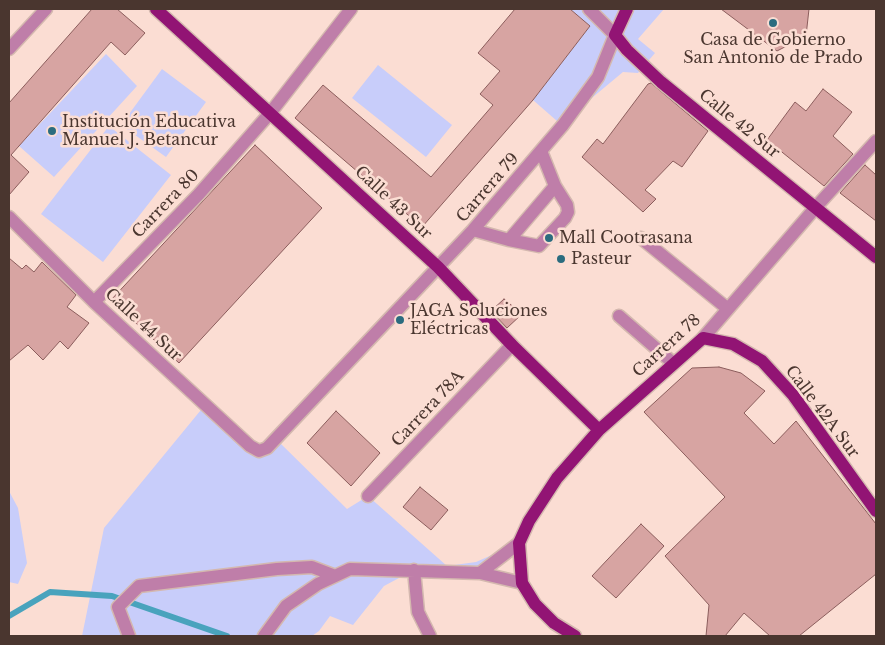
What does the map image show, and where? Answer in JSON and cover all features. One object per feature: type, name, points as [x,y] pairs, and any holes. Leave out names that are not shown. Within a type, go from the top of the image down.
[{"type":"main road","name":"Calle 43 Sur","points":[[156,9],[438,266],[512,345],[599,430]]},
{"type":"main road","name":"Carrera 79","points":[[615,35],[627,9]]},
{"type":"main road","name":"Calle 42 Sur","points":[[615,35],[653,76],[876,257]]},
{"type":"main road","name":"Carrera 78","points":[[518,543],[529,520],[557,478],[599,430],[703,338]]},
{"type":"main road","name":"Calle 42A Sur","points":[[703,338],[733,344],[762,361],[793,395],[876,511]]},
{"type":"main road","points":[[518,543],[522,583],[535,604],[554,623],[575,636]]},
{"type":"street","points":[[9,49],[46,9]]},
{"type":"street","name":"Carrera 80","points":[[94,302],[199,194],[271,112],[351,9]]},
{"type":"street","name":"Calle 42 Sur","points":[[589,9],[615,35]]},
{"type":"street","name":"Carrera 79","points":[[259,451],[267,448],[277,440],[473,230],[541,151],[598,77],[615,35]]},
{"type":"street","name":"Carrera 78","points":[[703,338],[816,207],[876,141]]},
{"type":"street","points":[[473,230],[539,246],[565,218],[568,212],[567,205],[555,186],[541,151]]},
{"type":"street","points":[[508,240],[555,186]]},
{"type":"street","name":"Calle 44 Sur","points":[[9,217],[94,302],[205,405],[259,451]]},
{"type":"street","points":[[641,238],[728,309]]},
{"type":"street","points":[[618,316],[673,363]]},
{"type":"street","name":"Carrera 78A","points":[[368,496],[512,345]]},
{"type":"street","name":"Carrera 78","points":[[480,573],[518,543]]},
{"type":"street","points":[[128,636],[118,607],[139,586],[278,569],[312,567],[334,575]]},
{"type":"street","points":[[264,636],[286,606],[318,584],[350,569],[480,573],[522,583]]},
{"type":"street","points":[[414,570],[418,612],[430,636]]},
{"type":"shaded area","points":[[570,9],[664,9],[638,39],[655,53],[638,73],[623,72],[587,102],[565,128],[533,100],[590,26]]},
{"type":"shaded area","points":[[106,54],[137,86],[54,177],[19,146]]},
{"type":"shaded area","points":[[378,65],[452,125],[426,157],[352,98]]},
{"type":"shaded area","points":[[162,69],[206,102],[166,157],[121,125]]},
{"type":"shaded area","points":[[109,126],[171,175],[103,262],[41,214]]},
{"type":"shaded area","points":[[205,405],[259,451],[277,440],[347,509],[368,496],[447,566],[476,562],[519,543],[480,573],[414,570],[384,586],[353,625],[330,616],[319,631],[312,636],[82,636],[104,528]]},
{"type":"shaded area","points":[[9,491],[18,508],[27,563],[18,584],[9,582]]},
{"type":"building","points":[[92,9],[117,9],[145,33],[125,55],[111,42],[11,155],[29,172],[9,195],[9,103]]},
{"type":"building","points":[[515,9],[570,9],[590,26],[533,100],[422,227],[295,118],[323,85],[431,177],[493,105],[480,94],[500,71],[478,53]]},
{"type":"building","name":"Casa de Gobierno San Antonio de Prado","points":[[721,9],[809,9],[806,36],[777,51]]},
{"type":"building","points":[[651,83],[708,131],[682,167],[673,161],[645,190],[656,199],[643,212],[582,157],[597,139],[603,144],[648,84]]},
{"type":"building","points":[[823,89],[852,112],[833,136],[853,154],[824,186],[767,140],[795,102],[806,111]]},
{"type":"building","points":[[255,145],[322,208],[179,363],[111,300]]},
{"type":"building","points":[[865,165],[876,175],[876,221],[840,193]]},
{"type":"building","points":[[9,258],[22,269],[26,265],[34,272],[42,262],[76,295],[67,307],[89,323],[68,349],[60,341],[43,360],[28,345],[9,361]]},
{"type":"building","points":[[504,299],[522,314],[507,328],[491,311]]},
{"type":"building","points":[[719,367],[741,373],[765,391],[744,413],[774,444],[796,421],[876,524],[876,574],[799,636],[770,636],[744,613],[725,636],[706,636],[709,605],[665,556],[725,497],[644,412],[692,368]]},
{"type":"building","points":[[336,411],[380,453],[351,486],[307,443]]},
{"type":"building","points":[[420,487],[448,510],[431,530],[403,507]]},
{"type":"building","points":[[641,524],[664,546],[616,598],[592,576]]},
{"type":"waterway","points":[[9,616],[50,592],[112,596],[227,636]]},
{"type":"place","name":"Casa de Gobierno San Antonio de Prado","points":[[773,23]]},
{"type":"place","name":"Institución Educativa Manuel J. Betancur","points":[[52,131]]},
{"type":"place","name":"Mall Cootrasana","points":[[549,238]]},
{"type":"place","name":"Pasteur","points":[[561,259]]},
{"type":"place","name":"JAGA Soluciones Eléctricas","points":[[400,320]]}]
